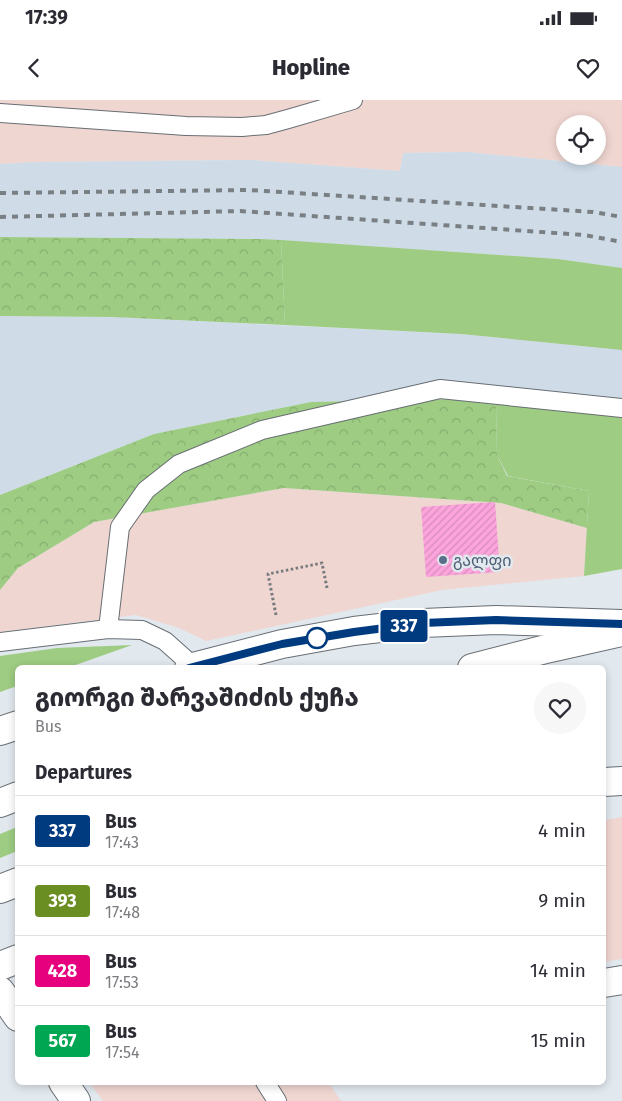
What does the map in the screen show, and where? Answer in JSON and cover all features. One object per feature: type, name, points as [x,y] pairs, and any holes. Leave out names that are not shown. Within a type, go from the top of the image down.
[{"type":"main road","points":[[199,665],[282,644],[423,623],[496,620],[622,624]]},
{"type":"main road","points":[[484,665],[622,632]]},
{"type":"main road","points":[[0,731],[15,726]]},
{"type":"main road","points":[[0,803],[15,797]]},
{"type":"main road","points":[[0,889],[15,883]]},
{"type":"main road","points":[[0,966],[15,960]]},
{"type":"main road","points":[[606,983],[622,980]]},
{"type":"main road","points":[[65,1085],[76,1101]]},
{"type":"lane","points":[[0,104],[241,118],[278,112],[320,100]]},
{"type":"lane","points":[[0,113],[186,126],[242,127],[266,125],[353,100]]},
{"type":"lane","points":[[108,629],[120,527],[146,490],[179,464],[262,430],[440,389],[622,408]]},
{"type":"lane","points":[[0,642],[108,629],[142,630],[165,641],[189,665]]},
{"type":"lane","points":[[267,1085],[276,1101]]},
{"type":"path","points":[[282,644],[268,574],[322,563],[327,588]]},
{"type":"shaded area","points":[[0,100],[622,100],[622,167],[601,165],[606,165],[606,115],[556,115],[556,161],[467,152],[403,153],[400,171],[251,160],[0,164]]},
{"type":"shaded area","points":[[467,152],[556,161],[556,165],[622,167],[622,268],[558,259],[261,239],[0,237],[0,164],[251,160],[400,171],[403,153]]},
{"type":"shaded area","points":[[0,316],[113,317],[461,334],[622,350],[622,416],[453,399],[311,402],[154,434],[0,495]]},
{"type":"shaded area","points":[[284,488],[501,503],[587,528],[584,576],[442,590],[206,641],[179,628],[136,615],[0,632],[0,590],[18,568],[94,522]]},
{"type":"shaded area","points":[[622,817],[622,959],[606,962],[606,820]]},
{"type":"shaded area","points":[[91,1085],[330,1085],[341,1101],[103,1101]]},
{"type":"green space","points":[[0,237],[281,240],[285,325],[113,317],[0,316]]},
{"type":"green space","points":[[281,240],[558,259],[622,268],[622,350],[461,334],[285,325]]},
{"type":"green space","points":[[453,399],[496,404],[497,455],[507,476],[589,491],[587,528],[501,503],[284,488],[94,522],[18,568],[0,590],[0,495],[154,434],[311,402]]},
{"type":"green space","points":[[496,404],[622,416],[622,569],[584,576],[589,491],[508,476],[497,455]]},
{"type":"green space","points":[[132,645],[76,665],[15,665],[15,687],[0,692],[0,656],[57,648]]},
{"type":"green space","points":[[15,828],[15,852],[0,858],[0,834]]},
{"type":"building","points":[[495,502],[500,572],[426,577],[421,507]]},
{"type":"railway","points":[[0,193],[249,190],[593,212],[622,217]]},
{"type":"railway","points":[[0,217],[240,211],[584,235],[622,242]]},
{"type":"bus line","name":"337","points":[[201,665],[282,644],[423,623],[496,620],[622,624]]},
{"type":"place","name":"გალფი","points":[[443,560]]}]
